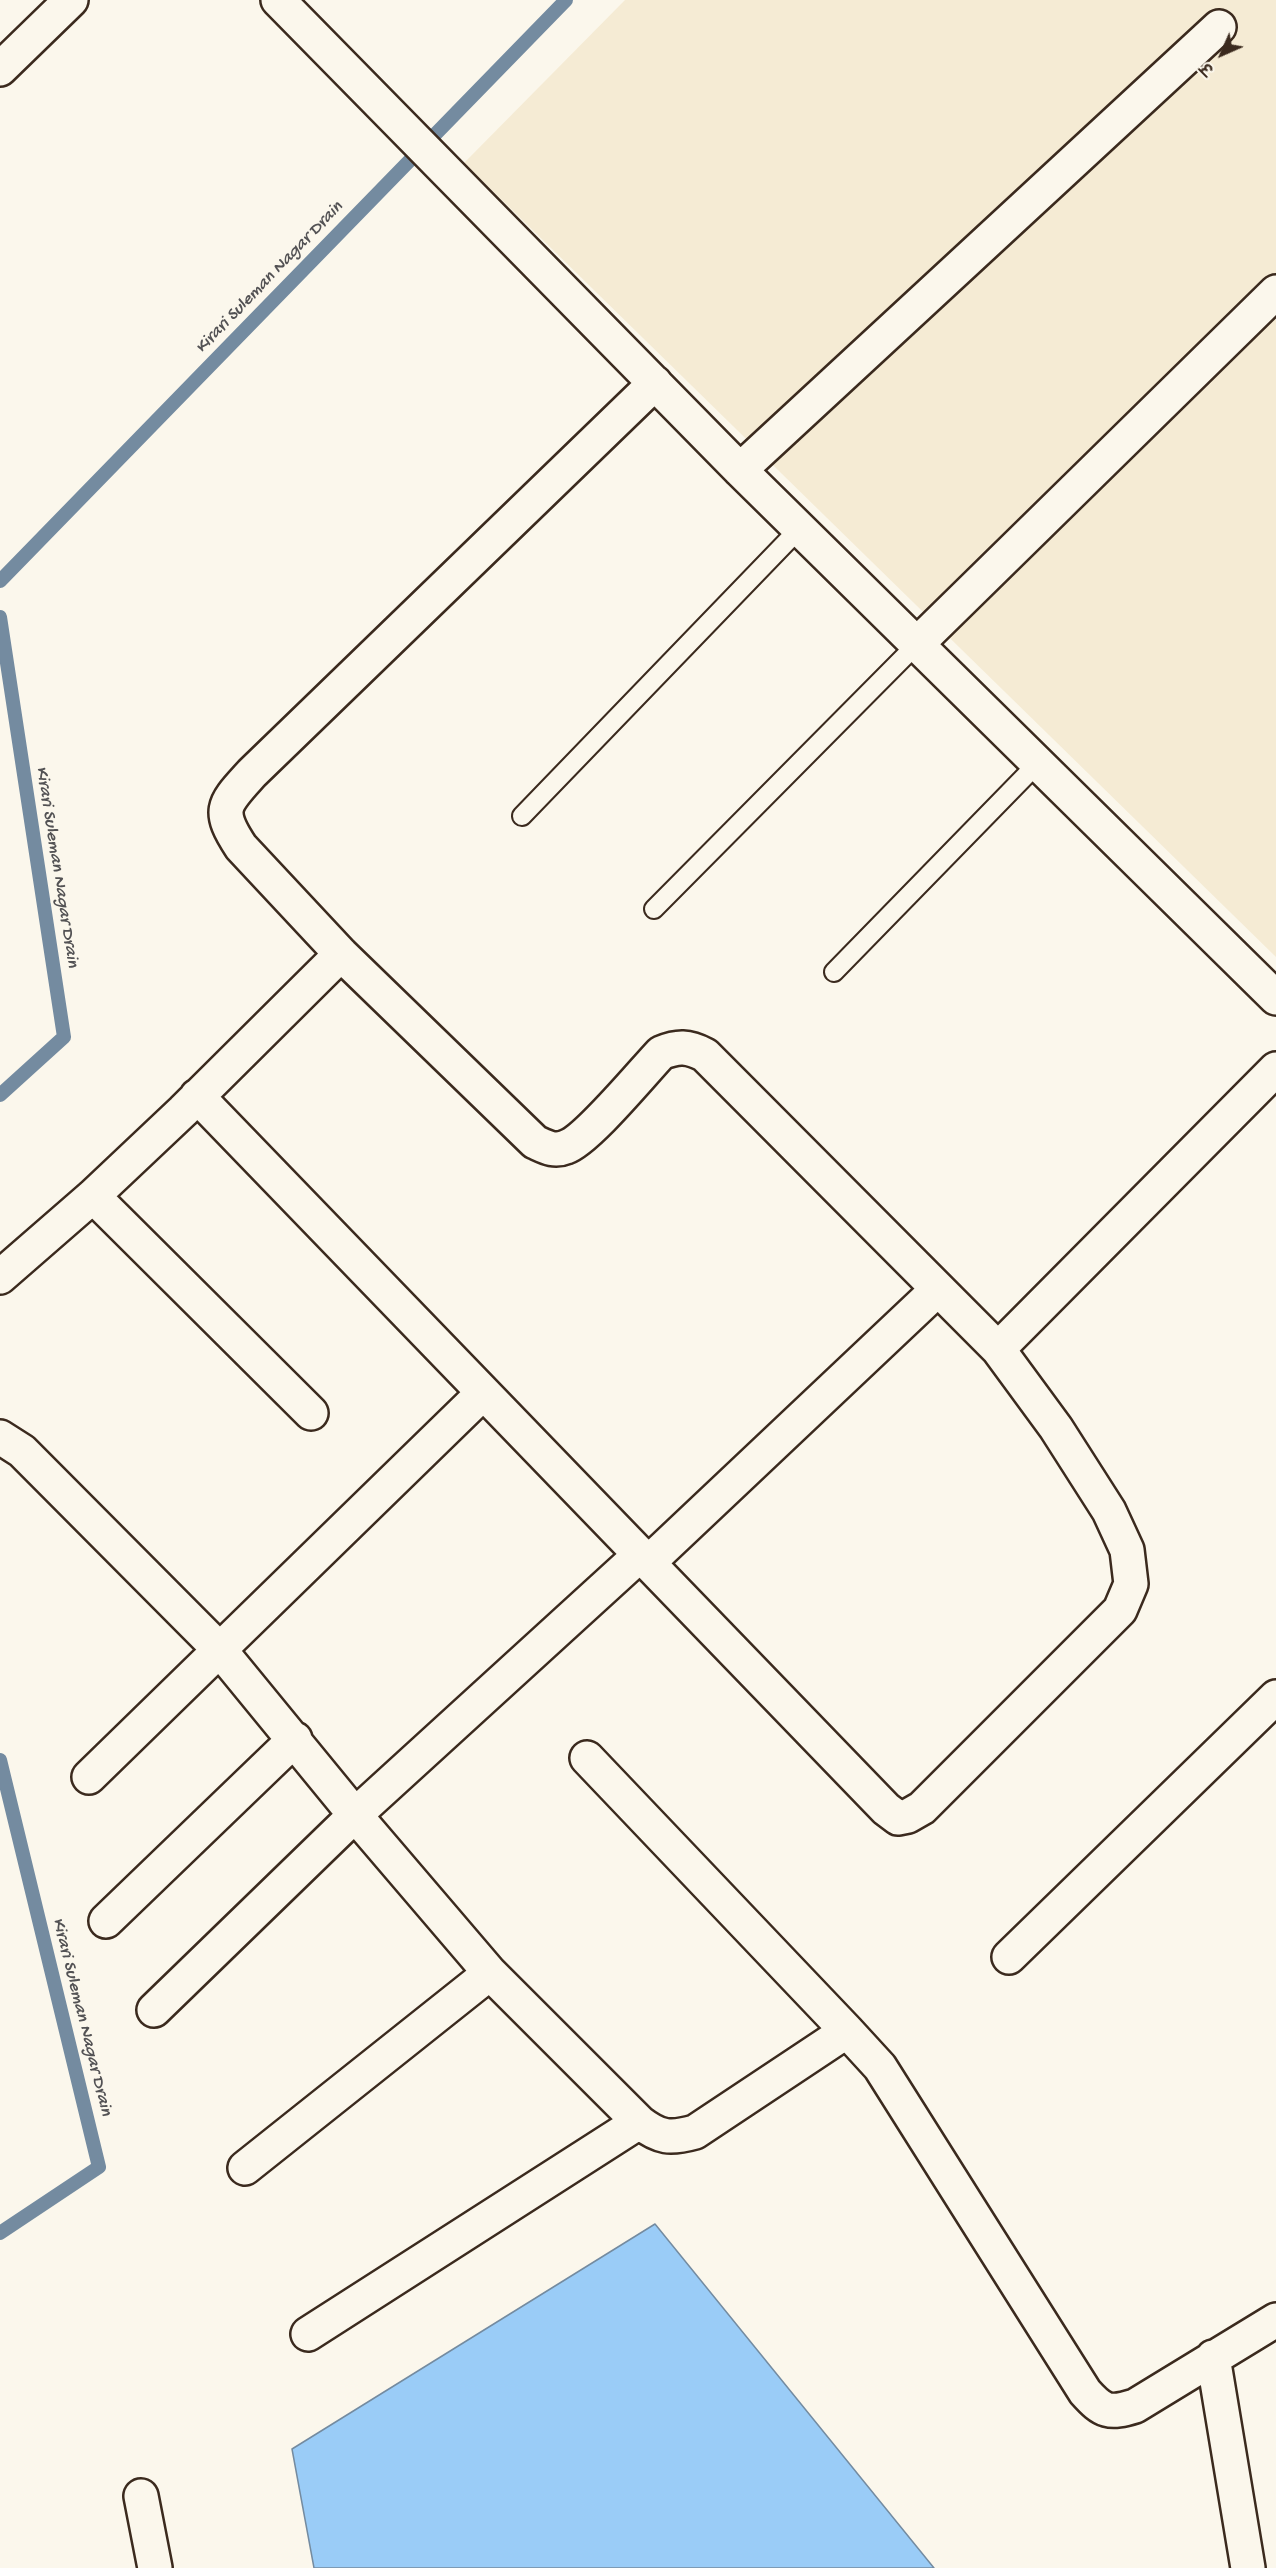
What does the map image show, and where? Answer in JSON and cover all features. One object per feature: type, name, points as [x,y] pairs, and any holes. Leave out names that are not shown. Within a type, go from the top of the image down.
[{"type":"street","points":[[0,69],[70,0]]},
{"type":"street","points":[[278,0],[740,470],[1276,998]]},
{"type":"street","points":[[740,470],[1219,27]]},
{"type":"street","points":[[916,645],[1276,292]]},
{"type":"street","points":[[197,1096],[886,1809],[898,1818],[908,1816],[922,1808],[1120,1610],[1131,1584],[1127,1550],[1109,1511],[1056,1428],[998,1349],[705,1055],[691,1048],[677,1047],[661,1053],[586,1133],[567,1147],[553,1150],[535,1142],[341,954],[241,848],[228,827],[225,809],[233,794],[252,773],[655,382]]},
{"type":"street","points":[[0,1277],[93,1196],[341,954]]},
{"type":"street","points":[[998,1349],[1276,1069]]},
{"type":"street","points":[[93,1196],[311,1413]]},
{"type":"street","points":[[154,2010],[355,1815],[645,1558],[938,1288]]},
{"type":"street","points":[[88,1778],[483,1393]]},
{"type":"street","points":[[0,1437],[22,1451],[219,1649],[355,1815],[490,1973],[639,2122],[655,2134],[675,2137],[695,2132],[847,2031]]},
{"type":"street","points":[[1009,1957],[1276,1697]]},
{"type":"street","points":[[106,1921],[295,1739]]},
{"type":"street","points":[[587,1758],[880,2067],[1084,2392],[1098,2406],[1114,2412],[1135,2406],[1276,2320]]},
{"type":"street","points":[[245,2168],[490,1973]]},
{"type":"street","points":[[308,2334],[639,2122]]},
{"type":"street","points":[[1213,2357],[1248,2568]]},
{"type":"street","points":[[141,2496],[155,2568]]},
{"type":"lane","points":[[522,816],[799,529]]},
{"type":"lane","points":[[654,909],[916,645]]},
{"type":"lane","points":[[834,972],[1037,764]]},
{"type":"shaded area","points":[[625,0],[1276,0],[1276,957],[464,163]]},
{"type":"water","points":[[655,2224],[934,2568],[314,2568],[292,2449]]},
{"type":"waterway","name":"Kirari Suleman Nagar Drain","points":[[0,581],[566,0]]},
{"type":"waterway","name":"Kirari Suleman Nagar Drain","points":[[0,617],[64,1037],[0,1095]]},
{"type":"waterway","name":"Kirari Suleman Nagar Drain","points":[[0,1760],[99,2167],[0,2233]]}]
